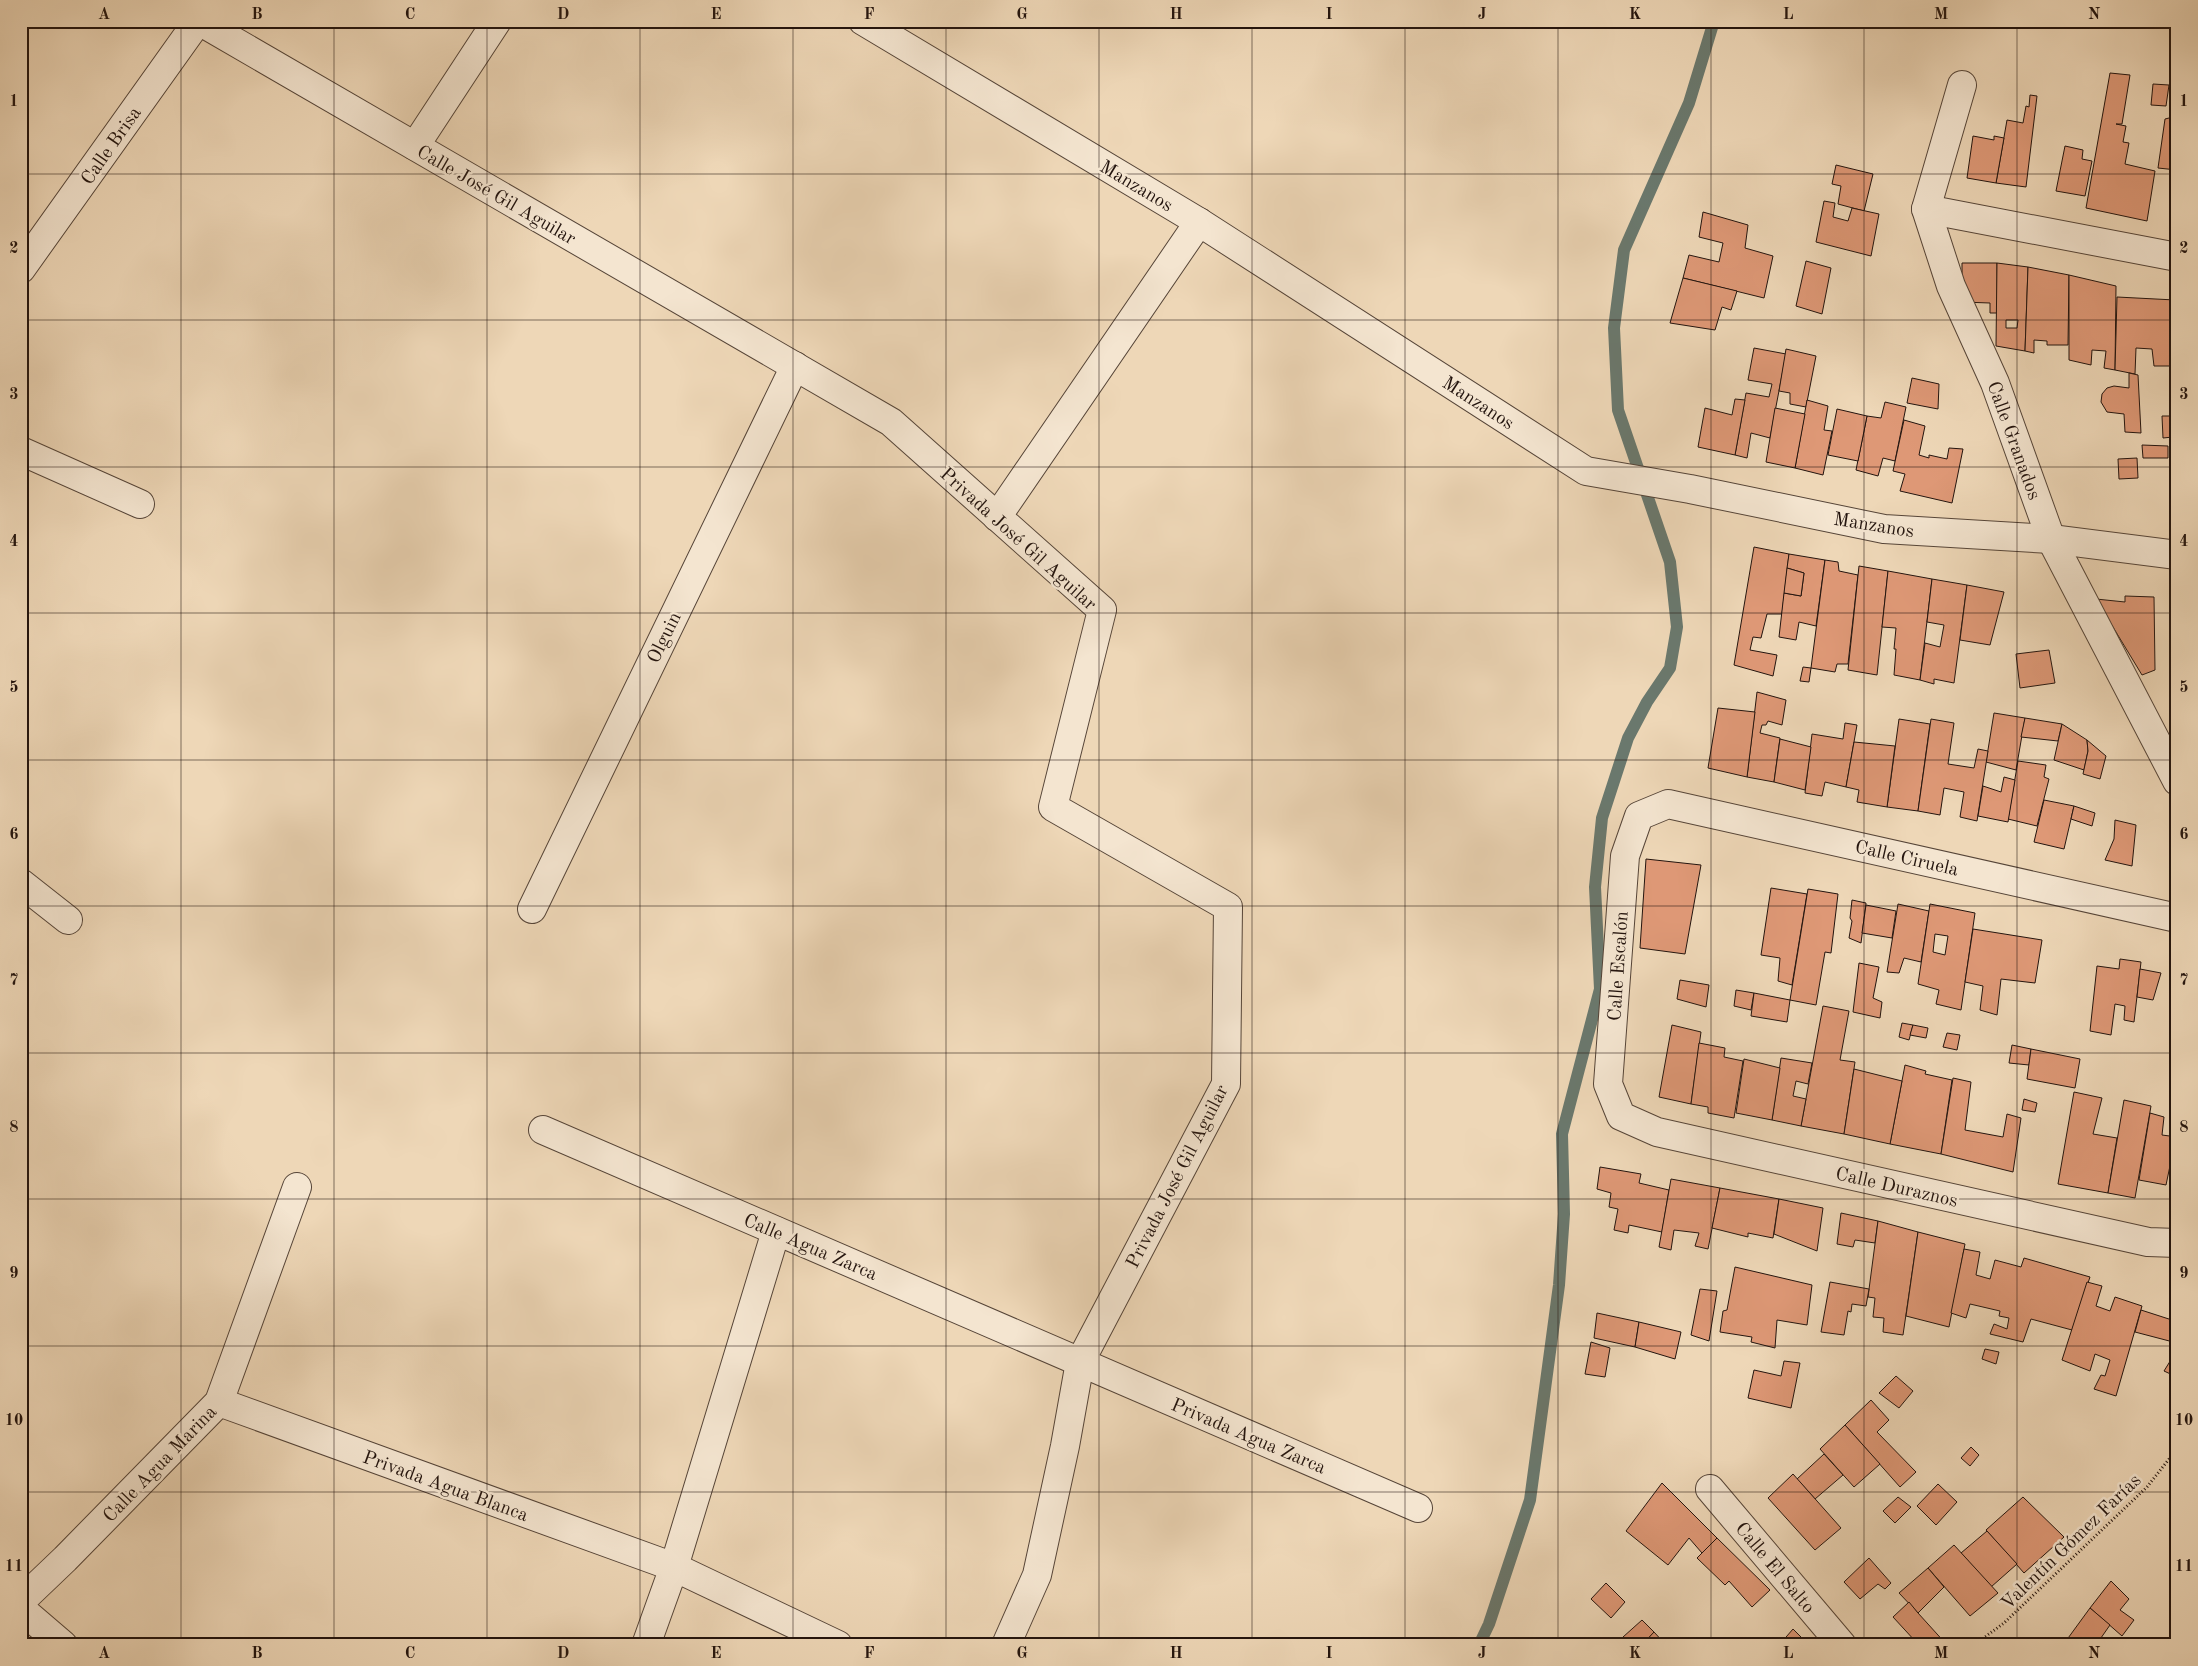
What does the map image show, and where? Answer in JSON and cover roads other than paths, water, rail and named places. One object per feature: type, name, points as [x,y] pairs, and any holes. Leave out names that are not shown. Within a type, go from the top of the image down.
[{"type":"street","name":"Calle José Gil Aguilar","points":[[198,21],[795,366]]},
{"type":"street","name":"Calle Brisa","points":[[21,269],[198,21]]},
{"type":"street","points":[[415,146],[497,21]]},
{"type":"street","name":"Manzanos","points":[[863,21],[1199,222],[1586,470],[1690,489],[1884,529],[2051,539],[2177,555]]},
{"type":"street","points":[[1962,84],[1926,209],[2177,258]]},
{"type":"street","name":"Calle Granados","points":[[1926,209],[1951,286],[1995,383],[2051,539],[2177,782]]},
{"type":"street","points":[[997,517],[1199,222]]},
{"type":"street","name":"Privada José Gil Aguilar","points":[[795,366],[891,422],[1102,610],[1052,807],[1228,907],[1226,1084],[1080,1362]]},
{"type":"street","name":"Olguin","points":[[532,908],[795,366]]},
{"type":"street","points":[[21,450],[140,504]]},
{"type":"street","name":"Calle Ciruela","points":[[1639,816],[1668,804],[2177,918]]},
{"type":"street","name":"Calle Escalón","points":[[1621,1116],[1608,1084],[1625,856],[1639,816]]},
{"type":"street","points":[[21,883],[68,920]]},
{"type":"street","name":"Calle Duraznos","points":[[1621,1116],[1657,1132],[2148,1242],[2177,1243]]},
{"type":"street","name":"Calle Agua Zarca","points":[[543,1130],[1080,1362]]},
{"type":"street","name":"Calle Agua Marina","points":[[21,1600],[72,1552],[219,1402],[297,1187]]},
{"type":"street","points":[[646,1645],[674,1567],[776,1231]]},
{"type":"street","points":[[1006,1645],[1037,1574],[1065,1446],[1080,1362]]},
{"type":"street","name":"Privada Agua Zarca","points":[[1080,1362],[1418,1508]]},
{"type":"street","name":"Privada Agua Blanca","points":[[219,1402],[674,1567],[838,1645]]},
{"type":"street","name":"Calle El Salto","points":[[1710,1489],[1842,1645]]},
{"type":"street","points":[[21,1609],[63,1645]]},
{"type":"waterway","points":[[1479,1645],[1489,1624],[1530,1500],[1559,1285],[1564,1214],[1562,1134],[1600,989],[1595,887],[1602,818],[1628,738],[1647,702],[1670,668],[1677,627],[1670,562],[1618,410],[1614,328],[1624,250],[1689,103],[1714,21]]}]
